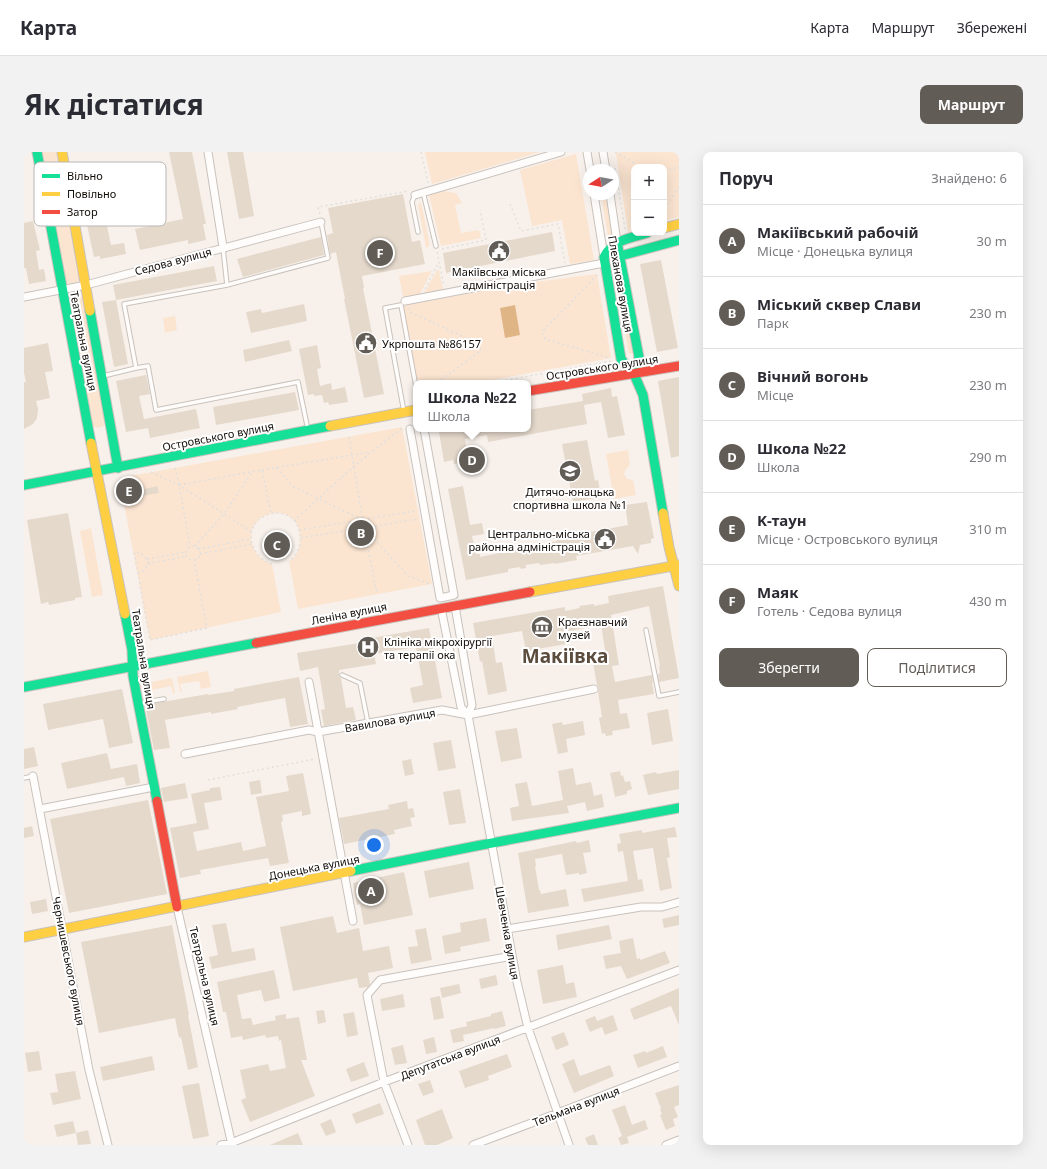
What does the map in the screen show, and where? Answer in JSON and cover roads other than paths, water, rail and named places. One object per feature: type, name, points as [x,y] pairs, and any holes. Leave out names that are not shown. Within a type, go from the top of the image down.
[{"type":"street","name":"Театральна вулиця","points":[[37,152],[39,162]]},
{"type":"street","name":"Театральна вулиця","points":[[62,152],[64,162]]},
{"type":"street","points":[[208,152],[223,247]]},
{"type":"street","points":[[415,195],[561,152]]},
{"type":"street","points":[[587,152],[589,164]]},
{"type":"street","points":[[603,152],[605,164]]},
{"type":"street","name":"Плеханова вулиця","points":[[595,200],[621,359],[634,374],[643,395],[669,547],[677,566],[679,586]]},
{"type":"street","name":"Плеханова вулиця","points":[[611,200],[617,242],[639,357],[634,374]]},
{"type":"street","name":"Седова вулиця","points":[[24,297],[86,285],[223,247],[321,222]]},
{"type":"street","points":[[667,227],[679,224]]},
{"type":"street","name":"Театральна вулиця","points":[[51,226],[96,472],[132,650],[133,676],[177,907],[231,1144]]},
{"type":"street","name":"Театральна вулиця","points":[[75,226],[118,468]]},
{"type":"street","points":[[404,301],[567,270],[604,260],[609,247],[617,242],[637,236]]},
{"type":"street","points":[[620,256],[679,240]]},
{"type":"street","name":"Островського вулиця","points":[[531,391],[679,366]]},
{"type":"street","name":"Островського вулиця","points":[[24,485],[413,411]]},
{"type":"street","points":[[410,429],[440,598],[454,595],[425,432]]},
{"type":"street","name":"Леніна вулиця","points":[[24,687],[441,608],[677,566]]},
{"type":"street","name":"Шевченка вулиця","points":[[455,606],[472,705],[468,715]]},
{"type":"street","name":"Шевченка вулиця","points":[[441,608],[461,707],[468,715],[517,982],[528,1028],[569,1145]]},
{"type":"street","points":[[309,682],[353,921]]},
{"type":"street","name":"Вавилова вулиця","points":[[185,754],[309,730],[318,732],[442,710],[468,715],[594,689]]},
{"type":"street","name":"Чернишевського вулиця","points":[[33,776],[89,1070],[108,1145]]},
{"type":"street","points":[[40,809],[154,787]]},
{"type":"street","name":"Донецька вулиця","points":[[24,937],[679,808]]},
{"type":"street","points":[[507,929],[641,907],[662,907],[679,902]]},
{"type":"street","points":[[408,1145],[384,1082],[367,995],[380,980],[512,956]]},
{"type":"street","name":"Депутатська вулиця","points":[[221,1145],[231,1144],[384,1082],[679,970]]},
{"type":"street","name":"Тельмана вулиця","points":[[473,1145],[558,1114],[679,1066]]},
{"type":"street","points":[[666,1145],[679,1140]]},
{"type":"lane","points":[[427,192],[436,246]]},
{"type":"lane","points":[[415,195],[412,202],[418,232]]},
{"type":"lane","points":[[136,368],[124,304],[226,284],[328,258],[321,222]]},
{"type":"lane","points":[[223,247],[226,284]]},
{"type":"lane","points":[[404,413],[385,308],[401,305],[415,380]]},
{"type":"lane","points":[[102,376],[148,366],[156,410],[298,382],[308,431]]},
{"type":"lane","points":[[646,630],[659,696],[679,692]]},
{"type":"lane","points":[[342,676],[360,683],[368,724]]},
{"type":"lane","points":[[138,704],[164,699]]},
{"type":"lane","points":[[24,778],[33,776]]},
{"type":"place","name":"Макіївська міська адміністрація","points":[[499,251]]},
{"type":"place","name":"Маяк","points":[[380,253]]},
{"type":"place","name":"Укрпошта №86157","points":[[366,343]]},
{"type":"place","name":"Школа №22","points":[[472,460]]},
{"type":"place","name":"Дитячо-юнацька спортивна школа №1","points":[[570,471]]},
{"type":"place","name":"K-таун","points":[[129,491]]},
{"type":"place","name":"Міський сквер Слави","points":[[361,533]]},
{"type":"place","name":"Центрально-міська районна адміністрація","points":[[605,539]]},
{"type":"place","name":"Вічний вогонь","points":[[277,545]]},
{"type":"place","name":"Краєзнавчий музей","points":[[542,627]]},
{"type":"place","name":"Клініка мікрохірургії та терапії ока","points":[[368,647]]},
{"type":"place","name":"Макіївський рабочій","points":[[371,891]]},
{"type":"district","name":"Макіївка","points":[[565,656]]}]
